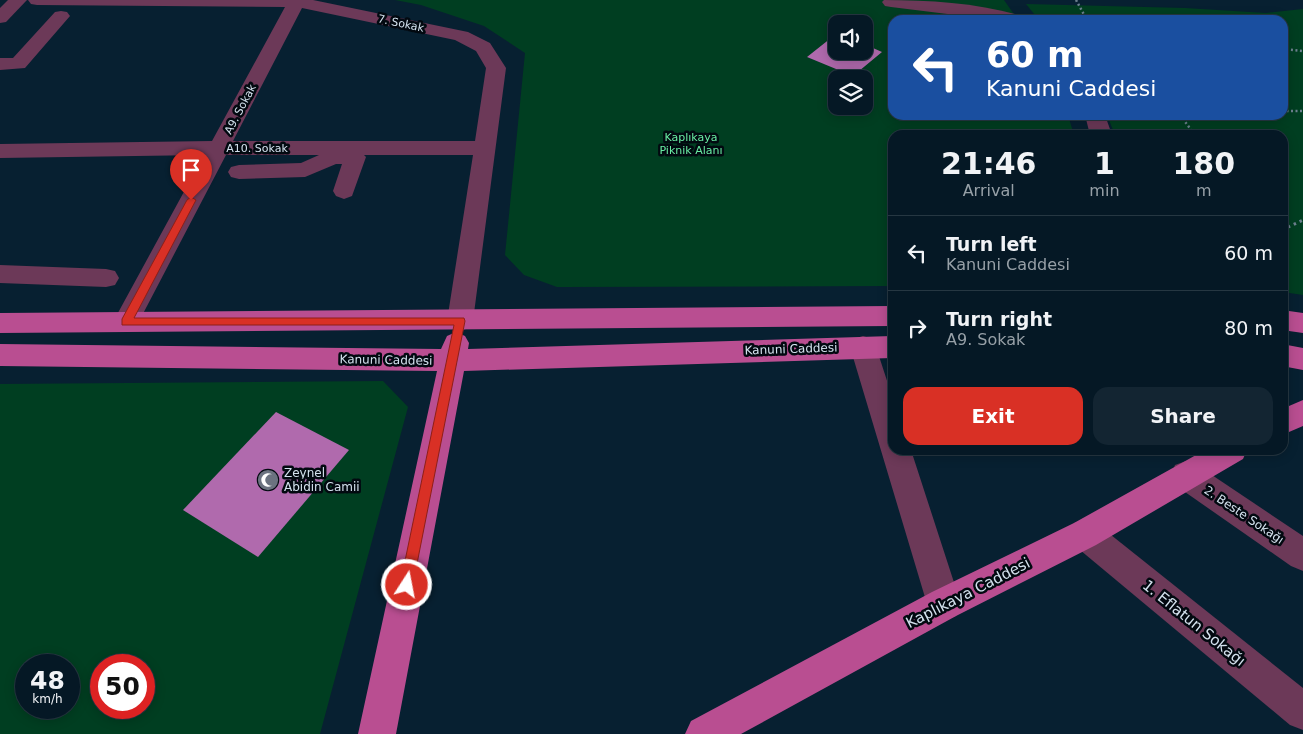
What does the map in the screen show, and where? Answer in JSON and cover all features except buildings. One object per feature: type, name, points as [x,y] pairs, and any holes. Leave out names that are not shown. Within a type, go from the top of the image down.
[{"type":"main road","points":[[0,323],[460,321],[888,316]]},
{"type":"main road","points":[[377,734],[460,321]]},
{"type":"main road","points":[[1288,321],[1303,323]]},
{"type":"main road","name":"Kanuni Caddesi","points":[[0,355],[452,360],[888,347]]},
{"type":"main road","points":[[1288,356],[1303,358]]},
{"type":"main road","points":[[1288,420],[1303,412]]},
{"type":"main road","name":"Kaplıkaya Caddesi","points":[[704,734],[944,604],[1085,534],[1223,455]]},
{"type":"street","points":[[0,0],[12,0]]},
{"type":"street","points":[[0,18],[18,0]]},
{"type":"street","name":"7. Sokak","points":[[37,0],[297,2],[460,36],[483,47],[496,68],[460,321]]},
{"type":"street","name":"A9. Sokak","points":[[126,322],[297,2]]},
{"type":"street","points":[[891,2],[988,12],[998,15]]},
{"type":"street","points":[[1,64],[18,64],[61,16]]},
{"type":"street","points":[[1,64],[12,53],[10,47],[29,25]]},
{"type":"street","name":"A10. Sokak","points":[[0,151],[219,148],[483,153]]},
{"type":"street","points":[[239,172],[305,170],[332,157],[483,153]]},
{"type":"street","points":[[344,191],[355,157]]},
{"type":"street","points":[[0,274],[106,278]]},
{"type":"street","points":[[864,347],[888,427]]},
{"type":"street","points":[[898,455],[944,604]]},
{"type":"street","name":"2. Beste Sokağı","points":[[1186,475],[1303,555]]},
{"type":"street","name":"1. Eflatun Sokağı","points":[[1085,534],[1303,712]]},
{"type":"path","points":[[1076,0],[1084,15]]},
{"type":"path","points":[[1288,49],[1303,50]]},
{"type":"path","points":[[1288,111],[1303,111]]},
{"type":"path","points":[[1288,227],[1303,220]]},
{"type":"green space","name":"Kaplıkaya Piknik Alanı","points":[[395,0],[1004,0],[1014,15],[888,15],[888,120],[1070,120],[1072,130],[888,130],[888,286],[557,287],[524,275],[505,255],[525,53],[484,26],[421,5]]},
{"type":"green space","points":[[1026,4],[1185,8],[1266,13],[1303,9],[1303,295],[1288,293],[1288,130],[1113,130],[1109,120],[1288,120],[1288,15],[1035,15]]},
{"type":"green space","points":[[383,381],[408,407],[320,734],[0,734],[0,384]]},
{"type":"place","name":"Zeynel Abidin Camii","points":[[268,480]]},
{"type":"route","points":[[191,200],[126,322],[460,321],[407,585]]}]
